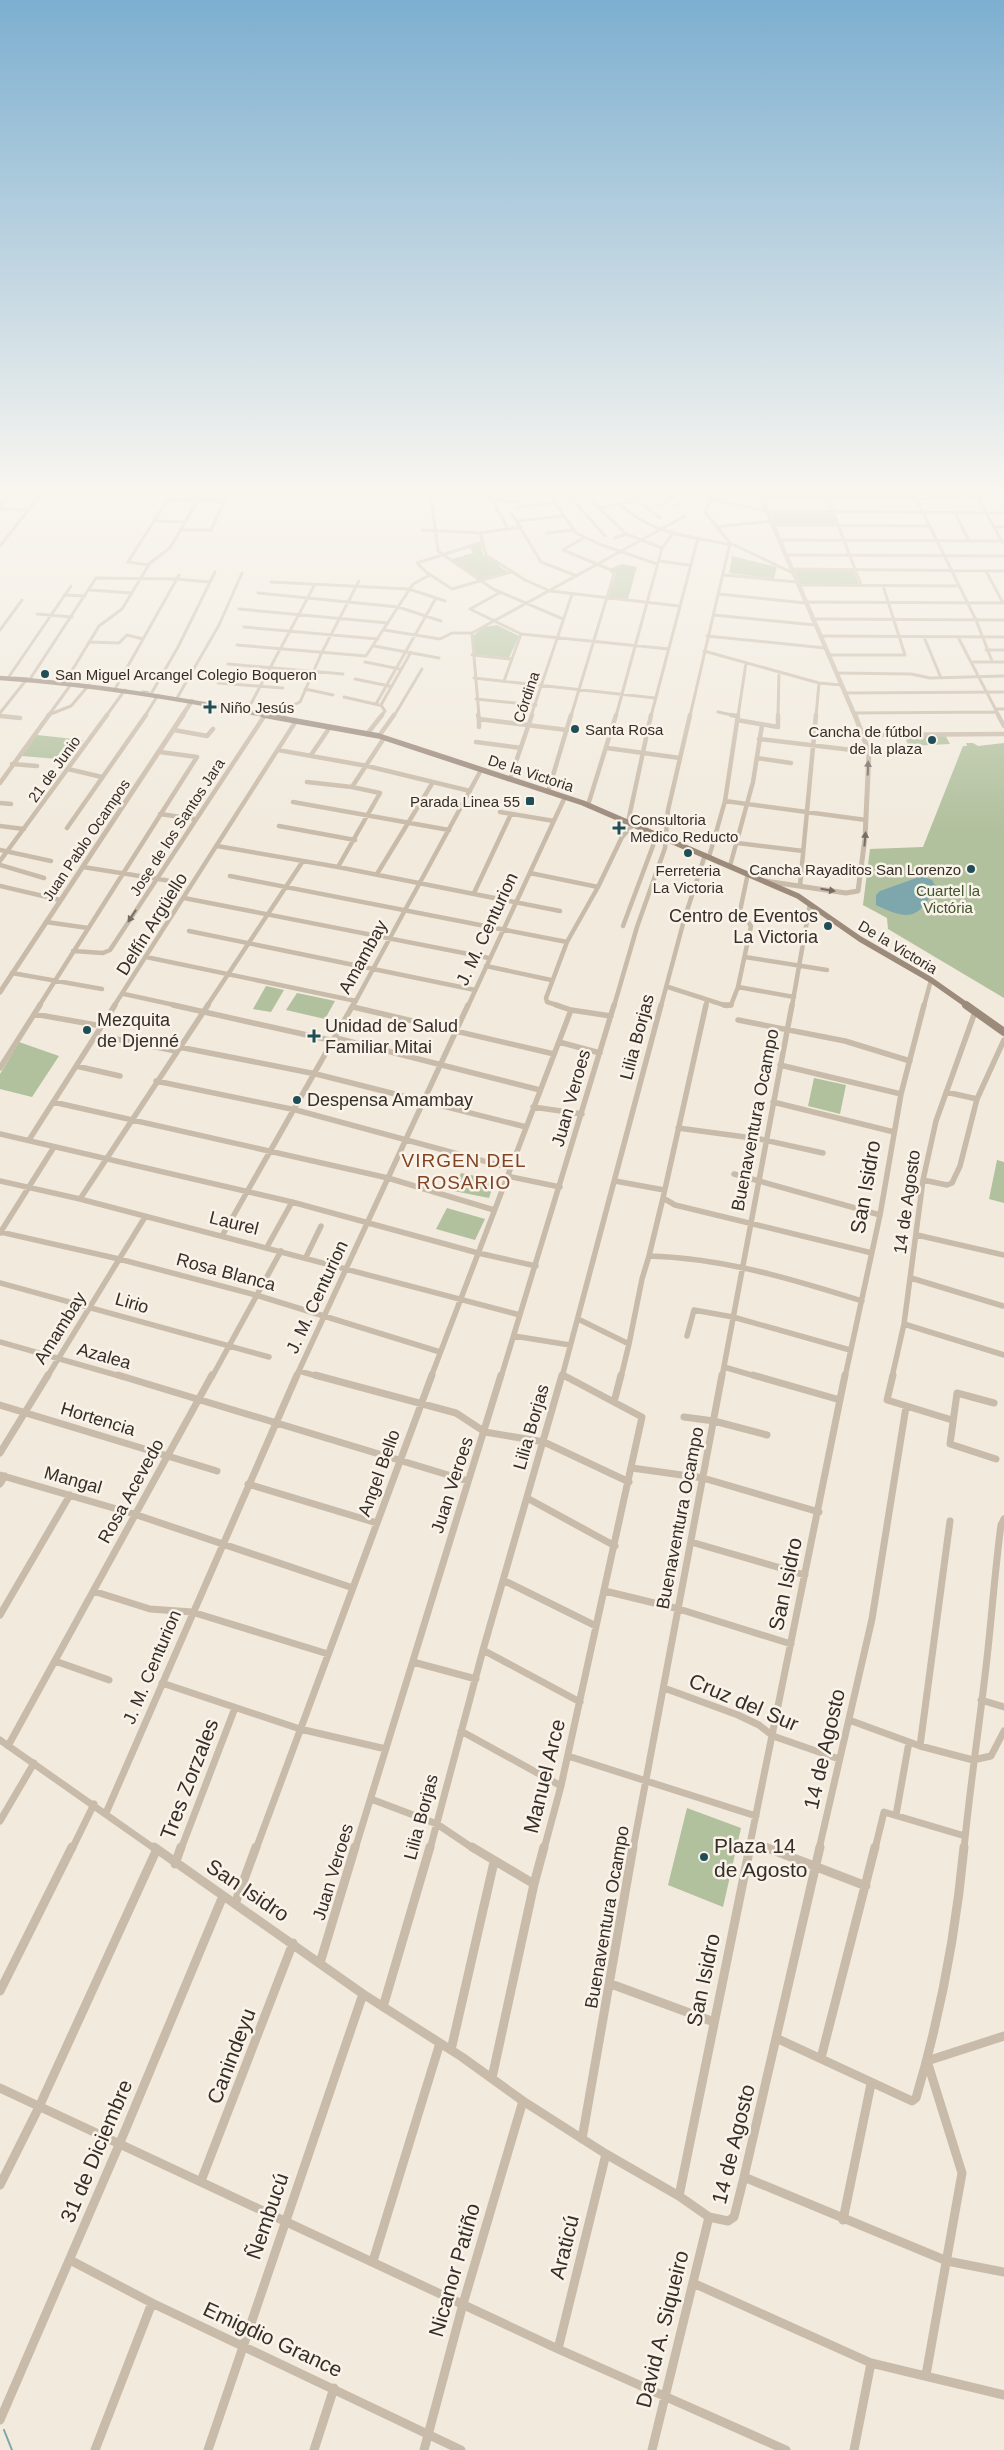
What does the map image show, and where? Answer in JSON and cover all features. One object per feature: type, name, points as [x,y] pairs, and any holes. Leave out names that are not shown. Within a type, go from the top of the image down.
[{"type":"main road","name":"De la Victoria","points":[[0,678],[65,682],[115,688],[381,737],[588,805],[778,885],[810,904],[860,940],[931,980],[1004,1032]]},
{"type":"street","points":[[0,630],[20,602]]},
{"type":"street","points":[[8,678],[59,602]]},
{"type":"street","points":[[20,718],[0,715],[28,679],[81,602]]},
{"type":"street","points":[[65,682],[99,626],[122,609],[126,602]]},
{"type":"street","points":[[115,688],[164,602]]},
{"type":"street","points":[[151,694],[178,647],[200,602]]},
{"type":"street","points":[[177,698],[219,625],[229,602]]},
{"type":"street","points":[[247,711],[305,602]]},
{"type":"street","points":[[281,718],[291,706],[300,702],[322,652],[349,602]]},
{"type":"street","points":[[363,602],[398,606],[441,621]]},
{"type":"street","points":[[237,645],[366,656],[401,602]]},
{"type":"street","points":[[376,704],[399,669],[434,602]]},
{"type":"street","points":[[482,602],[470,609],[492,622],[521,634],[670,649]]},
{"type":"street","points":[[523,602],[563,619]]},
{"type":"street","points":[[384,630],[440,639],[452,633],[472,633],[530,602]]},
{"type":"street","name":"Córdina","points":[[510,779],[569,602]]},
{"type":"street","points":[[548,792],[605,602]]},
{"type":"street","points":[[588,805],[607,748],[646,602]]},
{"type":"street","points":[[649,602],[679,606]]},
{"type":"street","points":[[611,1016],[571,1010],[547,1002],[546,998],[551,980],[567,942],[630,824],[655,698],[670,649],[680,602]]},
{"type":"street","name":"Juan Veroes","points":[[320,1963],[536,1266],[637,927],[667,839],[668,810],[707,636],[717,602]]},
{"type":"street","points":[[778,885],[800,886],[846,893],[858,891],[866,820],[869,752],[864,735],[844,693],[821,636],[804,602]]},
{"type":"street","points":[[832,602],[1004,603]]},
{"type":"street","points":[[828,655],[905,655],[889,603]]},
{"type":"street","points":[[968,603],[992,661]]},
{"type":"street","points":[[239,609],[388,623]]},
{"type":"street","points":[[37,614],[72,617]]},
{"type":"street","points":[[714,615],[815,625]]},
{"type":"street","points":[[812,619],[1004,620]]},
{"type":"street","points":[[244,627],[378,639]]},
{"type":"street","points":[[472,633],[472,655],[480,719],[479,727]]},
{"type":"street","points":[[504,681],[521,634]]},
{"type":"street","points":[[89,642],[119,643],[123,636],[127,635],[143,639]]},
{"type":"street","points":[[707,636],[826,648]]},
{"type":"street","points":[[821,636],[1004,637]]},
{"type":"street","points":[[924,637],[941,678]]},
{"type":"street","points":[[958,637],[1004,726]]},
{"type":"street","points":[[374,646],[439,658]]},
{"type":"street","points":[[986,650],[1004,650]]},
{"type":"street","points":[[704,651],[818,683],[841,685]]},
{"type":"street","points":[[472,655],[511,659]]},
{"type":"street","points":[[365,662],[399,669]]},
{"type":"street","points":[[971,662],[1004,662]]},
{"type":"street","name":"Lilia Borjas","points":[[383,2007],[437,1824],[483,1650],[544,1442],[668,987],[684,920],[725,801],[746,663]]},
{"type":"street","points":[[228,664],[343,674]]},
{"type":"street","points":[[352,787],[367,766],[381,737],[422,669]]},
{"type":"street","points":[[718,712],[776,728],[779,726],[779,672]]},
{"type":"street","points":[[836,673],[911,674],[941,678],[1004,676]]},
{"type":"street","points":[[474,678],[542,684],[655,698]]},
{"type":"street","points":[[355,679],[389,686]]},
{"type":"street","points":[[0,783],[72,683]]},
{"type":"street","points":[[218,683],[283,688]]},
{"type":"street","points":[[800,886],[818,683]]},
{"type":"street","points":[[48,715],[71,706],[89,685]]},
{"type":"street","points":[[367,734],[385,710],[382,705],[389,686]]},
{"type":"street","points":[[305,689],[333,695]]},
{"type":"street","name":"21 de Junio","points":[[0,863],[125,690]]},
{"type":"street","points":[[844,693],[1004,692]]},
{"type":"street","points":[[66,828],[142,721],[158,695]]},
{"type":"street","points":[[344,697],[382,705]]},
{"type":"street","points":[[476,699],[536,705]]},
{"type":"street","name":"Juan Pablo Ocampos","points":[[0,992],[192,701]]},
{"type":"street","points":[[854,713],[1004,709]]},
{"type":"street","name":"Jose de los Santos Jara","points":[[73,950],[107,952],[265,715]]},
{"type":"street","points":[[480,719],[567,730]]},
{"type":"street","name":"Delfín Argüello","points":[[29,1140],[96,1034],[124,994],[296,721]]},
{"type":"street","points":[[730,866],[747,803],[762,725]]},
{"type":"street","points":[[311,756],[330,727]]},
{"type":"street","points":[[174,730],[207,736],[214,728]]},
{"type":"street","points":[[864,735],[1004,734]]},
{"type":"street","points":[[759,739],[869,752]]},
{"type":"street","points":[[476,742],[521,748]]},
{"type":"street","points":[[607,748],[680,758]]},
{"type":"street","points":[[278,750],[367,766],[470,791]]},
{"type":"street","points":[[0,1068],[197,757],[160,752]]},
{"type":"street","points":[[757,758],[791,763]]},
{"type":"street","points":[[12,764],[37,766]]},
{"type":"street","points":[[68,769],[102,777]]},
{"type":"street","name":"Amambay","points":[[222,1236],[296,1110],[482,770]]},
{"type":"street","points":[[307,782],[352,787],[380,793],[338,867]]},
{"type":"street","points":[[377,874],[433,782]]},
{"type":"street","name":"J. M. Centurion","points":[[106,1813],[274,1424],[388,1178],[408,1139],[456,1030],[565,797]]},
{"type":"street","points":[[725,801],[866,820]]},
{"type":"street","points":[[293,802],[449,830]]},
{"type":"street","points":[[0,803],[11,804]]},
{"type":"street","points":[[500,812],[554,821]]},
{"type":"street","points":[[160,814],[195,819]]},
{"type":"street","points":[[474,893],[511,814]]},
{"type":"street","points":[[0,826],[24,829]]},
{"type":"street","points":[[278,826],[355,840]]},
{"type":"street","points":[[623,926],[657,835]]},
{"type":"street","points":[[737,843],[803,851]]},
{"type":"street","points":[[217,846],[377,874],[560,911]]},
{"type":"street","points":[[0,850],[51,861]]},
{"type":"street","points":[[80,1199],[303,861]]},
{"type":"street","points":[[0,863],[44,878]]},
{"type":"street","points":[[83,867],[171,881]]},
{"type":"street","points":[[530,873],[598,887]]},
{"type":"street","points":[[668,987],[729,1006],[738,987],[751,926],[740,911],[748,873]]},
{"type":"street","points":[[230,876],[567,942]]},
{"type":"street","points":[[0,886],[60,900]]},
{"type":"street","points":[[184,898],[490,958]]},
{"type":"street","name":"Buenaventura Ocampo","points":[[582,2139],[611,1984],[645,1781],[810,904]]},
{"type":"street","points":[[46,922],[88,928]]},
{"type":"street","points":[[189,931],[475,990]]},
{"type":"street","points":[[146,957],[356,1000]]},
{"type":"street","points":[[745,957],[827,970]]},
{"type":"street","points":[[486,966],[551,980]]},
{"type":"street","points":[[12,973],[54,982],[102,989]]},
{"type":"street","name":"San Isidro","points":[[680,2196],[850,1350],[880,1215],[901,1094],[931,980]]},
{"type":"street","points":[[738,987],[794,997]]},
{"type":"street","points":[[124,994],[335,1040],[540,1090]]},
{"type":"street","points":[[562,1375],[614,1402],[692,1075],[707,1000]]},
{"type":"street","points":[[352,1007],[554,1054]]},
{"type":"street","name":"Angel Bello","points":[[235,1904],[440,1352],[571,1010]]},
{"type":"street","name":"14 de Agosto","points":[[709,2217],[728,2221],[734,2217],[872,1619],[906,1407],[887,1402],[904,1324],[923,1180],[936,1121],[975,1012]]},
{"type":"street","points":[[34,1014],[102,1026]]},
{"type":"street","points":[[738,1020],[845,1041],[910,1061]]},
{"type":"street","points":[[96,1034],[316,1074],[526,1127]]},
{"type":"street","points":[[923,1180],[947,1185],[952,1183],[960,1166],[977,1099],[1004,1040]]},
{"type":"street","points":[[559,1042],[600,1053]]},
{"type":"street","points":[[780,1065],[901,1094]]},
{"type":"street","points":[[76,1066],[120,1076]]},
{"type":"street","points":[[156,1082],[296,1110],[510,1168]]},
{"type":"street","points":[[946,1092],[977,1099]]},
{"type":"street","points":[[53,1102],[388,1178],[494,1210]]},
{"type":"street","points":[[773,1102],[894,1132]]},
{"type":"street","points":[[533,1108],[582,1114]]},
{"type":"street","points":[[678,1128],[698,1133],[766,1140],[823,1153]]},
{"type":"street","points":[[0,1134],[292,1202],[478,1253],[536,1266]]},
{"type":"street","points":[[0,1232],[54,1147]]},
{"type":"street","points":[[734,1174],[880,1215]]},
{"type":"street","points":[[507,1176],[560,1187]]},
{"type":"street","points":[[615,1181],[664,1190]]},
{"type":"street","name":"Laurel","points":[[0,1182],[80,1199],[520,1314]]},
{"type":"street","points":[[663,1198],[675,1205],[872,1253]]},
{"type":"street","points":[[267,1247],[292,1202]]},
{"type":"street","name":"Amambay","points":[[0,1453],[91,1307],[144,1217]]},
{"type":"street","points":[[306,1257],[321,1226]]},
{"type":"street","name":"Rosa Blanca","points":[[0,1232],[119,1258],[325,1316],[440,1352]]},
{"type":"street","points":[[916,1235],[1004,1256]]},
{"type":"street","name":"Rosa Acevedo","points":[[8,1746],[134,1514],[281,1251]]},
{"type":"street","points":[[649,1256],[687,1257],[742,1268],[862,1301]]},
{"type":"street","points":[[911,1278],[1003,1306]]},
{"type":"street","name":"Lirio","points":[[0,1283],[269,1357]]},
{"type":"street","points":[[687,1336],[692,1311],[733,1316],[850,1350]]},
{"type":"street","points":[[578,1319],[629,1344]]},
{"type":"street","points":[[904,1324],[1004,1355]]},
{"type":"street","points":[[514,1336],[570,1345]]},
{"type":"street","name":"Azalea","points":[[0,1342],[199,1398],[274,1424],[468,1481]]},
{"type":"street","points":[[724,1368],[840,1400]]},
{"type":"street","points":[[299,1371],[456,1413],[485,1432],[544,1442],[629,1482]]},
{"type":"street","points":[[994,1403],[957,1393],[952,1420],[951,1446],[996,1459]]},
{"type":"street","name":"Manuel Arce","points":[[492,2078],[534,1884],[568,1756],[642,1417],[614,1402]]},
{"type":"street","name":"Hortencia","points":[[0,1405],[217,1472]]},
{"type":"street","points":[[906,1407],[952,1420]]},
{"type":"street","points":[[684,1417],[714,1421],[767,1435]]},
{"type":"street","points":[[632,1468],[703,1478],[818,1512]]},
{"type":"street","points":[[0,1484],[3,1475]]},
{"type":"street","name":"Mangal","points":[[3,1475],[134,1514],[352,1588]]},
{"type":"street","points":[[248,1484],[377,1523]]},
{"type":"street","points":[[0,1615],[70,1495]]},
{"type":"street","points":[[527,1498],[615,1546]]},
{"type":"street","points":[[776,2038],[821,2058],[871,2084],[912,2101],[916,2098],[927,2061],[958,1909],[995,1566],[1004,1519]]},
{"type":"street","points":[[920,1746],[950,1521]]},
{"type":"street","points":[[691,1542],[805,1575]]},
{"type":"street","points":[[504,1581],[596,1626]]},
{"type":"street","points":[[93,1591],[150,1609],[168,1612],[192,1612],[328,1654]]},
{"type":"street","points":[[605,1592],[678,1609],[791,1644]]},
{"type":"street","points":[[483,1650],[580,1702]]},
{"type":"street","points":[[55,1661],[109,1680]]},
{"type":"street","points":[[413,1662],[476,1679]]},
{"type":"street","points":[[162,1683],[300,1729],[386,1749]]},
{"type":"street","name":"Cruz del Sur","points":[[664,1688],[738,1715],[760,1725],[772,1736],[839,1759]]},
{"type":"street","points":[[981,1700],[1004,1707]]},
{"type":"street","name":"Tres Zorzales","points":[[175,1864],[235,1708]]},
{"type":"street","points":[[849,1720],[920,1746],[973,1760],[991,1756],[1004,1731]]},
{"type":"street","points":[[461,1731],[561,1786]]},
{"type":"street","name":"San Isidro","points":[[0,1740],[94,1804],[156,1851],[293,1943],[363,1994],[451,2050],[582,2139],[680,2196],[709,2217]]},
{"type":"street","points":[[896,1815],[909,1742]]},
{"type":"street","points":[[568,1756],[756,1816]]},
{"type":"street","points":[[0,1821],[34,1763]]},
{"type":"street","points":[[371,1799],[437,1824],[494,1862],[534,1884]]},
{"type":"street","points":[[0,1991],[94,1804]]},
{"type":"street","points":[[821,2058],[884,1812],[965,1836]]},
{"type":"street","points":[[751,1842],[866,1886]]},
{"type":"street","points":[[0,2185],[39,2106],[156,1851]]},
{"type":"street","points":[[451,2050],[494,1862]]},
{"type":"street","name":"31 de Diciembre","points":[[0,2420],[120,2145],[223,1896]]},
{"type":"street","name":"Canindeyu","points":[[201,2181],[293,1943]]},
{"type":"street","points":[[611,1984],[714,2022]]},
{"type":"street","name":"Ñembucú","points":[[208,2450],[363,1994]]},
{"type":"street","points":[[927,2061],[1004,2036]]},
{"type":"street","points":[[373,2261],[440,2043]]},
{"type":"street","points":[[926,2375],[962,2174],[927,2061]]},
{"type":"street","points":[[844,2220],[871,2084]]},
{"type":"street","points":[[0,2088],[286,2220],[558,2349],[786,2450]]},
{"type":"street","name":"Nicanor Patiño","points":[[424,2450],[463,2304],[523,2100]]},
{"type":"street","name":"Araticú","points":[[558,2349],[606,2154]]},
{"type":"street","points":[[744,2177],[947,2261],[1004,2272]]},
{"type":"street","name":"David A. Siqueiro","points":[[652,2450],[709,2217]]},
{"type":"street","name":"Emigdio Grance","points":[[70,2260],[152,2303],[334,2388],[460,2450]]},
{"type":"street","points":[[693,2283],[724,2299],[870,2363],[1004,2395]]},
{"type":"street","points":[[95,2450],[152,2303]]},
{"type":"street","points":[[854,2450],[870,2363]]},
{"type":"street","points":[[314,2450],[334,2388]]},
{"type":"green space","points":[[497,625],[519,636],[509,658],[474,654],[474,635],[484,627]]},
{"type":"green space","points":[[37,735],[83,740],[69,760],[22,756]]},
{"type":"green space","points":[[945,735],[950,744],[908,746],[905,736]]},
{"type":"green space","name":"Cuartel la Victória","points":[[966,743],[973,743],[978,746],[1004,743],[1004,998],[888,929],[887,918],[863,905],[870,849],[923,847],[963,746],[967,746]]},
{"type":"green space","points":[[266,986],[284,990],[271,1012],[253,1009]]},
{"type":"green space","points":[[297,993],[335,1001],[325,1019],[286,1010]]},
{"type":"green space","points":[[19,1042],[59,1056],[32,1097],[0,1089],[0,1074]]},
{"type":"green space","points":[[814,1078],[846,1085],[840,1114],[808,1106]]},
{"type":"green space","points":[[997,1160],[1004,1162],[1004,1203],[989,1199]]},
{"type":"green space","points":[[461,1173],[495,1180],[489,1198],[454,1191]]},
{"type":"green space","points":[[447,1208],[485,1219],[475,1240],[436,1229]]},
{"type":"green space","name":"Plaza 14 de Agosto","points":[[687,1808],[741,1828],[723,1907],[668,1885]]},
{"type":"water","points":[[922,876],[932,880],[936,887],[918,911],[906,915],[898,914],[876,905],[876,895],[880,891]]},
{"type":"waterway","points":[[14,677],[28,678]]},
{"type":"waterway","points":[[142,691],[149,692]]},
{"type":"waterway","points":[[4,2430],[12,2450]]},
{"type":"place","name":"San Miguel Arcangel Colegio Boqueron","points":[[45,674]]},
{"type":"place","name":"Niño Jesús","points":[[210,707]]},
{"type":"place","name":"Santa Rosa","points":[[575,729]]},
{"type":"place","name":"Cancha de fútbol de la plaza","points":[[932,740]]},
{"type":"place","name":"Parada Linea 55","points":[[530,801]]},
{"type":"place","name":"Consultoria Medico Reducto","points":[[619,828]]},
{"type":"place","name":"Ferreteria La Victoria","points":[[688,853]]},
{"type":"place","name":"Cancha Rayaditos San Lorenzo","points":[[971,869]]},
{"type":"place","name":"Centro de Eventos La Victoria","points":[[828,926]]},
{"type":"place","name":"Mezquita de Djenné","points":[[87,1030]]},
{"type":"place","name":"Unidad de Salud Familiar Mitai","points":[[314,1036]]},
{"type":"place","name":"Despensa Amambay","points":[[297,1100]]},
{"type":"place","name":"Plaza 14 de Agosto","points":[[704,1857]]},
{"type":"district","name":"VIRGEN DEL ROSARIO","points":[[464,1171]]}]
